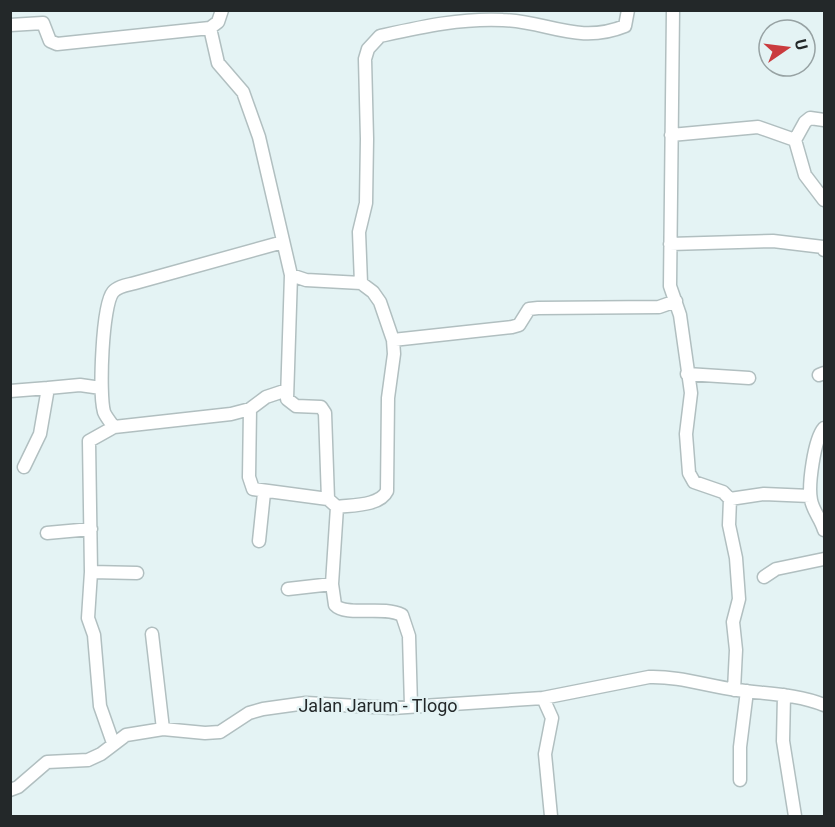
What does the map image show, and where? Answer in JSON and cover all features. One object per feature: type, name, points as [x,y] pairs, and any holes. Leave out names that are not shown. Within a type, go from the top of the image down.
[{"type":"street","points":[[10,25],[43,23],[50,42],[57,44],[210,28],[218,22],[222,10]]},
{"type":"street","points":[[361,283],[359,232],[366,203],[367,160],[365,59],[375,40],[380,36],[461,19],[506,20],[559,32],[599,33],[625,26],[628,10]]},
{"type":"street","points":[[673,10],[670,291],[680,315],[691,393],[686,434],[691,479],[723,492],[730,499],[729,525],[736,558],[739,599],[733,622],[741,691],[740,780]]},
{"type":"street","points":[[210,28],[218,63],[243,92],[256,128],[291,275],[287,390],[290,403],[321,407],[325,413],[332,503],[332,584],[338,608],[344,610],[388,609],[402,615],[409,636],[411,706]]},
{"type":"street","points":[[825,120],[810,118],[804,122],[795,140],[805,175],[825,200]]},
{"type":"street","points":[[671,135],[758,126],[795,140]]},
{"type":"street","points":[[670,244],[773,240],[824,246]]},
{"type":"street","points":[[114,428],[105,414],[101,388],[106,309],[110,297],[117,289],[283,242]]},
{"type":"street","points":[[250,409],[250,482],[256,492],[332,503],[375,501],[384,497],[387,491],[388,398],[393,340],[380,302],[373,292],[361,283],[306,280],[291,275]]},
{"type":"street","points":[[393,340],[512,327],[519,325],[529,309],[659,307],[676,301]]},
{"type":"street","points":[[687,374],[749,378]]},
{"type":"street","points":[[10,391],[80,385],[101,388]]},
{"type":"street","points":[[24,467],[40,434],[48,388]]},
{"type":"street","points":[[113,743],[100,706],[94,635],[88,618],[91,529],[88,441],[114,428],[201,419],[250,409],[266,397],[287,390]]},
{"type":"street","points":[[823,523],[810,496],[814,449],[816,440],[825,428]]},
{"type":"street","points":[[260,541],[264,493]]},
{"type":"street","points":[[730,499],[764,494],[810,496]]},
{"type":"street","points":[[47,533],[91,529]]},
{"type":"street","points":[[764,577],[776,570],[825,559]]},
{"type":"street","points":[[91,572],[137,573]]},
{"type":"street","points":[[288,589],[332,584]]},
{"type":"street","points":[[152,634],[163,729]]},
{"type":"street","name":"Jalan Jarum - Tlogo","points":[[10,790],[18,787],[47,762],[88,760],[101,754],[126,735],[163,729],[220,732],[249,713],[306,703],[365,707],[543,698],[649,677],[670,677],[741,691],[809,699],[825,705]]},
{"type":"street","points":[[784,695],[783,741],[795,816]]},
{"type":"street","points":[[543,698],[552,718],[545,754],[551,816]]}]
